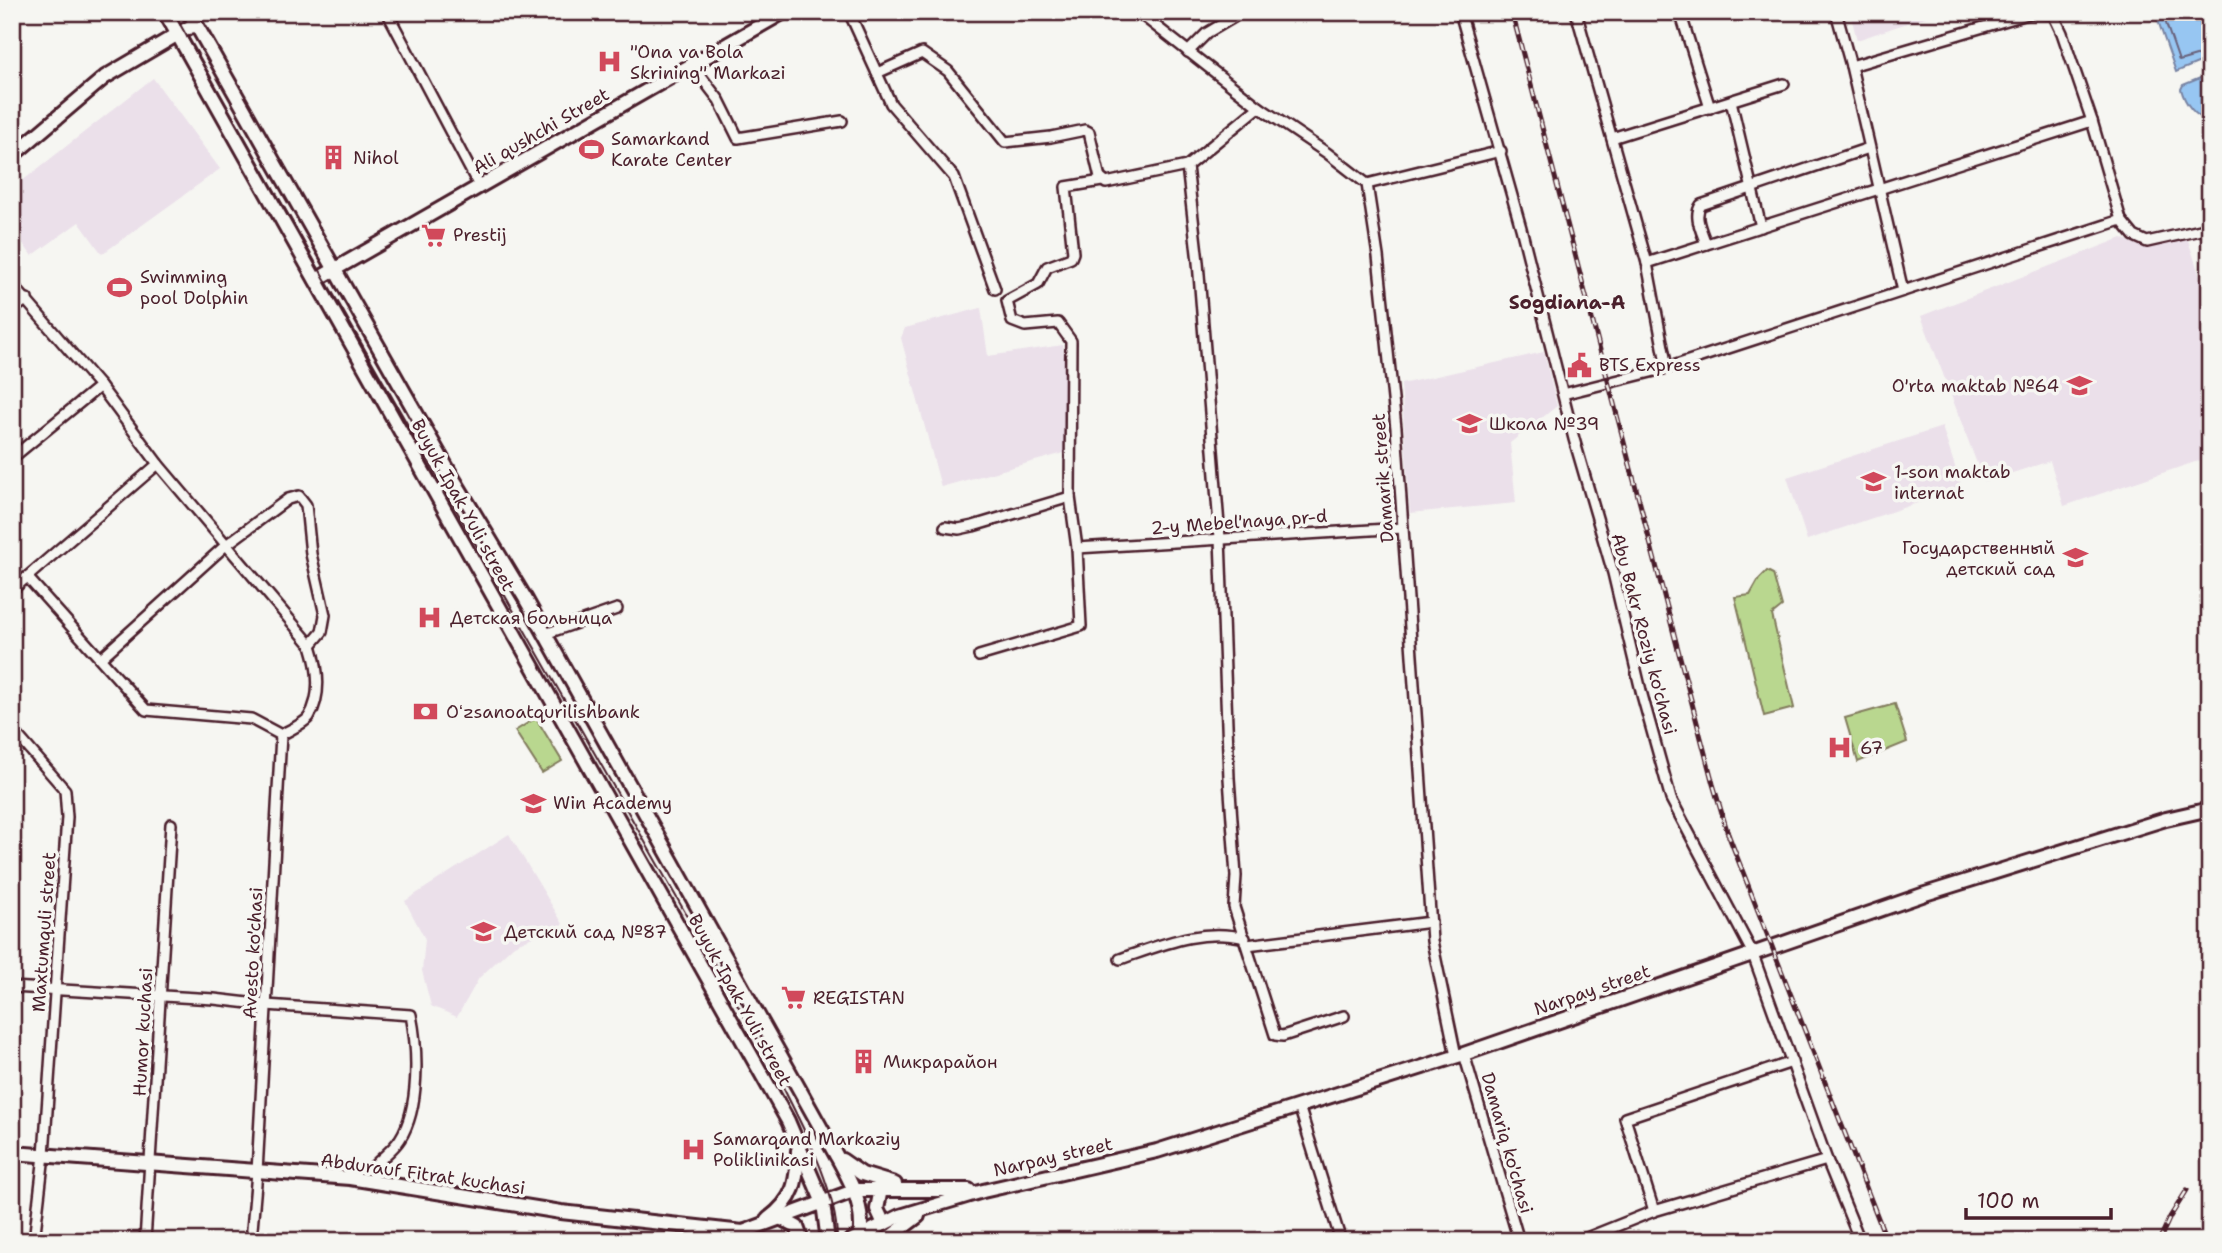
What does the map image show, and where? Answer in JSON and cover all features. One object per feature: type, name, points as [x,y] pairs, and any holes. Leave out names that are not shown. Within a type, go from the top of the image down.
[{"type":"main road","name":"Buyuk Ipak Yuli street","points":[[165,12],[788,1121],[823,1203],[828,1241]]},
{"type":"main road","name":"Ali qushchi Street","points":[[316,279],[784,12]]},
{"type":"main road","name":"Buyuk Ipak Yuli street","points":[[192,18],[545,634],[856,1190]]},
{"type":"main road","points":[[12,156],[105,76],[178,33],[192,18]]},
{"type":"main road","name":"Narpay street","points":[[857,1239],[884,1224],[934,1206],[983,1191],[1157,1152],[1460,1055],[1925,894],[2167,819],[2210,809]]},
{"type":"main road","points":[[758,1226],[787,1203],[794,1188],[799,1146]]},
{"type":"main road","name":"Abdurauf Fitrat kuchasi","points":[[12,1153],[350,1178],[561,1212],[743,1232],[823,1203]]},
{"type":"main road","points":[[836,1155],[855,1170],[877,1180],[919,1189]]},
{"type":"main road","points":[[881,1189],[877,1209],[884,1224]]},
{"type":"main road","points":[[856,1190],[860,1208],[857,1239]]},
{"type":"main road","name":"Narpay street","points":[[823,1203],[856,1190],[983,1191]]},
{"type":"main road","points":[[885,1241],[934,1206]]},
{"type":"main road","points":[[780,1219],[797,1227],[802,1241]]},
{"type":"street","points":[[387,12],[479,186]]},
{"type":"street","points":[[849,12],[891,104],[954,177],[995,289]]},
{"type":"street","points":[[1138,12],[1259,107],[1367,184],[1501,151]]},
{"type":"street","points":[[1188,52],[1207,33],[1234,17],[1236,12]]},
{"type":"street","name":"Abu Bakr Roziy ko'chasi","points":[[1460,12],[1501,151],[1563,394],[1614,573],[1642,695],[1671,799],[1752,952],[1827,1160],[1860,1241]]},
{"type":"street","points":[[1576,12],[1647,263],[1667,368]]},
{"type":"street","points":[[1680,12],[1710,108]]},
{"type":"street","points":[[1836,12],[1903,291]]},
{"type":"street","points":[[1851,66],[2031,13],[2053,13],[2092,121],[2121,220],[2134,236],[2147,242],[2205,229]]},
{"type":"street","points":[[877,73],[922,53],[948,71],[1005,142],[1086,130],[1089,132],[1102,181]]},
{"type":"street","points":[[692,65],[719,100],[738,138],[842,121]]},
{"type":"street","points":[[1612,138],[1784,84]]},
{"type":"street","points":[[1731,101],[1761,227]]},
{"type":"street","points":[[978,656],[1081,626],[1077,548],[1070,497],[1071,341],[1058,323],[1025,326],[1012,321],[1007,301],[1038,285],[1047,267],[1071,258],[1073,253],[1066,187],[1102,181],[1106,183],[1187,166],[1259,107]]},
{"type":"street","points":[[1647,263],[2092,121]]},
{"type":"street","points":[[1706,244],[1698,219],[1697,210],[1701,205],[1869,148]]},
{"type":"street","points":[[1187,166],[1199,276],[1220,538],[1229,778],[1236,876],[1234,906],[1275,1035],[1283,1036],[1344,1016]]},
{"type":"street","name":"Damarik street","points":[[1367,184],[1378,256],[1396,428],[1432,941],[1460,1055]]},
{"type":"street","points":[[1563,394],[1667,368],[2121,220]]},
{"type":"street","points":[[12,284],[100,386],[158,464],[311,645],[317,664],[317,691],[308,719],[281,735],[251,719],[146,710],[27,577]]},
{"type":"street","points":[[12,310],[27,299]]},
{"type":"street","points":[[12,458],[100,386]]},
{"type":"street","points":[[12,590],[158,464]]},
{"type":"street","points":[[101,658],[226,545],[288,499],[299,496],[306,505],[311,554],[325,615],[321,632],[311,645]]},
{"type":"street","points":[[945,527],[959,529],[973,526],[1070,497]]},
{"type":"street","name":"2-y Mebel'naya pr-d","points":[[1077,548],[1403,528]]},
{"type":"street","points":[[545,634],[617,609]]},
{"type":"street","name":"Maxtumquli street","points":[[12,729],[65,790],[67,817],[44,1155],[34,1241]]},
{"type":"street","name":"Avesto ko'chasi","points":[[251,1241],[281,735]]},
{"type":"street","name":"Humor kuchasi","points":[[145,1241],[172,824]]},
{"type":"street","points":[[1120,959],[1172,941],[1210,934],[1228,934],[1246,942],[1431,922]]},
{"type":"street","points":[[12,987],[161,995],[411,1015],[416,1042],[414,1095],[407,1126],[393,1148],[373,1167],[374,1183]]},
{"type":"street","name":"Damariq ko'chasi","points":[[1460,1055],[1519,1241]]},
{"type":"street","points":[[1654,1211],[1625,1118],[1792,1062]]},
{"type":"street","points":[[1300,1106],[1341,1241]]},
{"type":"street","points":[[1579,1241],[1654,1211],[1827,1160]]},
{"type":"shaded area","points":[[1850,12],[1940,12],[1857,40]]},
{"type":"shaded area","points":[[153,78],[220,169],[102,254],[79,222],[32,256],[12,229],[12,189]]},
{"type":"shaded area","name":"O'rta maktab №64","points":[[2122,238],[2144,248],[2188,240],[2210,307],[2210,457],[2064,506],[2050,461],[1984,482],[1921,316]]},
{"type":"shaded area","points":[[981,308],[988,356],[1063,345],[1071,451],[941,487],[901,338],[905,328]]},
{"type":"shaded area","name":"Школа №39","points":[[1544,352],[1557,406],[1510,443],[1516,503],[1410,513],[1401,384]]},
{"type":"shaded area","name":"1-son maktab internat","points":[[1942,427],[1962,488],[1807,540],[1787,477]]},
{"type":"shaded area","name":"Детский сад №87","points":[[509,834],[563,924],[514,945],[479,978],[457,1017],[431,1006],[422,971],[425,939],[405,901]]},
{"type":"green space","points":[[1767,571],[1773,574],[1782,607],[1772,615],[1794,708],[1764,716],[1735,597],[1750,595]]},
{"type":"green space","points":[[1895,704],[1907,742],[1858,762],[1845,718]]},
{"type":"green space","points":[[536,718],[562,761],[542,773],[515,731]]},
{"type":"water","points":[[2155,12],[2210,12],[2210,58],[2176,72]]},
{"type":"water","points":[[2210,74],[2210,121],[2191,109],[2181,89],[2183,85]]},
{"type":"tram line","points":[[173,12],[773,1067],[823,1175],[831,1198],[837,1241]]},
{"type":"railway","points":[[1512,12],[1728,834],[1887,1241]]},
{"type":"railway","points":[[2159,1241],[2187,1190]]},
{"type":"place","name":"\"Ona va Bola Skrining\" Markazi","points":[[610,62]]},
{"type":"place","name":"Samarkand Karate Center","points":[[591,149]]},
{"type":"place","name":"Nihol","points":[[333,158]]},
{"type":"place","name":"Prestij","points":[[433,235]]},
{"type":"place","name":"Swimming pool Dolphin","points":[[120,287]]},
{"type":"place","name":"BTS Express","points":[[1579,365]]},
{"type":"place","name":"O'rta maktab №64","points":[[2079,386]]},
{"type":"place","name":"Школа №39","points":[[1469,424]]},
{"type":"place","name":"1-son maktab internat","points":[[1874,482]]},
{"type":"place","name":"Государственный детский сад","points":[[2075,558]]},
{"type":"place","name":"Детская больница","points":[[430,618]]},
{"type":"place","name":"Oʻzsanoatqurilishbank","points":[[426,712]]},
{"type":"place","name":"67","points":[[1840,748]]},
{"type":"place","name":"Win Academy","points":[[533,803]]},
{"type":"place","name":"Детский сад №87","points":[[484,932]]},
{"type":"place","name":"REGISTAN","points":[[793,998]]},
{"type":"place","name":"Микрарайон","points":[[863,1062]]},
{"type":"place","name":"Samarqand Markaziy Poliklinikasi","points":[[693,1149]]},
{"type":"district","name":"Sogdiana-А","points":[[1567,302]]}]
